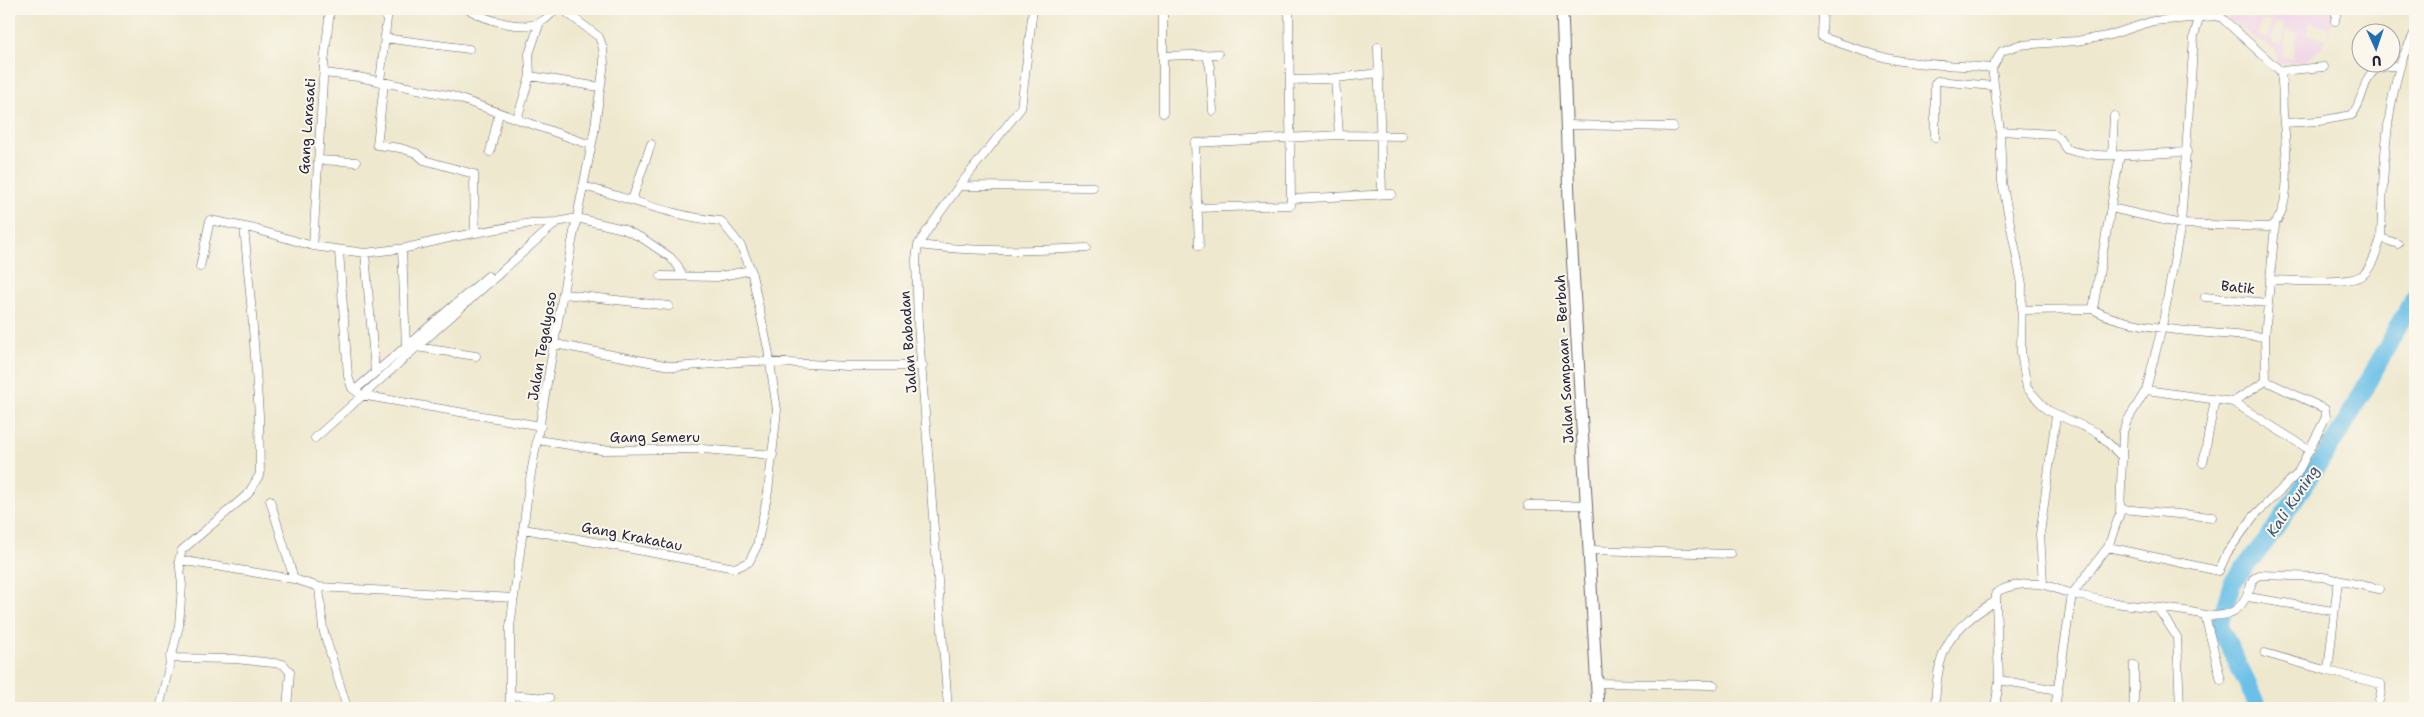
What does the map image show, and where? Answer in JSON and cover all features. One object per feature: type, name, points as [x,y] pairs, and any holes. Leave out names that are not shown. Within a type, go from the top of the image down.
[{"type":"main road","name":"Jalan Sampaan - Berbah","points":[[1562,9],[1566,125],[1598,708]]},
{"type":"street","name":"Gang Larasati","points":[[313,246],[330,9]]},
{"type":"street","points":[[388,9],[384,38],[377,145],[400,148],[416,153],[424,160],[474,174],[474,233]]},
{"type":"street","points":[[468,9],[490,20],[532,25],[540,22],[556,9]]},
{"type":"street","name":"Jalan Tegalyoso","points":[[510,708],[510,627],[514,598],[540,426],[591,145],[600,87],[603,48],[599,37],[562,9]]},
{"type":"street","points":[[1033,9],[1021,108],[959,186],[918,246],[964,251],[1026,251],[1086,248]]},
{"type":"street","points":[[1163,9],[1163,113]]},
{"type":"street","points":[[1197,208],[1290,204],[1292,138],[1289,9]]},
{"type":"street","points":[[1822,9],[1822,37],[1895,59],[1929,64],[1953,64],[1992,68]]},
{"type":"street","points":[[2335,21],[2337,9]]},
{"type":"street","points":[[2121,456],[2098,433],[2056,416],[2047,410],[2027,388],[2021,353],[2022,284],[2000,164],[2000,131],[1992,68],[2002,51],[2012,46],[2076,41],[2107,36],[2153,21],[2199,18],[2217,13],[2280,70],[2287,168],[2283,204],[2279,219],[2275,225],[2273,280],[2268,303],[2265,337],[2266,381]]},
{"type":"street","points":[[2055,708],[2072,594],[2108,547],[2121,509],[2123,432],[2146,390],[2162,327],[2181,224],[2193,52],[2199,18]]},
{"type":"street","points":[[517,119],[530,76],[529,54],[540,22]]},
{"type":"street","points":[[2402,61],[2415,32]]},
{"type":"street","points":[[384,38],[469,49]]},
{"type":"street","points":[[1378,47],[1382,194]]},
{"type":"street","points":[[1164,56],[1207,56],[1218,54]]},
{"type":"street","points":[[1207,56],[1210,67],[1213,111]]},
{"type":"street","points":[[2280,70],[2324,67]]},
{"type":"street","points":[[2284,123],[2319,122],[2352,115],[2371,72]]},
{"type":"street","points":[[2273,280],[2322,281],[2357,278],[2365,274],[2381,238],[2384,169],[2390,116],[2399,72]]},
{"type":"street","points":[[324,73],[358,77],[462,98],[591,145]]},
{"type":"street","points":[[1291,80],[1379,73]]},
{"type":"street","points":[[530,76],[600,87]]},
{"type":"street","points":[[1335,78],[1340,135]]},
{"type":"street","points":[[1935,138],[1935,84],[1937,81],[1994,86]]},
{"type":"street","points":[[490,152],[500,113]]},
{"type":"street","points":[[2093,309],[2111,208],[2116,155],[2114,116]]},
{"type":"street","points":[[1566,125],[1673,127]]},
{"type":"street","points":[[2000,131],[2054,134],[2059,137],[2066,150],[2116,155],[2187,152]]},
{"type":"street","points":[[1198,246],[1195,143],[1340,135],[1402,136]]},
{"type":"street","points":[[632,200],[651,144]]},
{"type":"street","points":[[318,160],[356,162]]},
{"type":"street","points":[[583,186],[669,213],[721,221],[741,246],[751,270],[770,361],[776,410],[773,455]]},
{"type":"street","points":[[959,186],[1093,187]]},
{"type":"street","points":[[1291,199],[1392,194]]},
{"type":"street","points":[[2111,208],[2181,224],[2268,227],[2275,225]]},
{"type":"street","points":[[200,267],[210,220],[244,227],[313,246],[364,253],[402,249],[531,223],[553,223],[577,218],[623,229],[642,238],[670,257],[678,266],[682,275]]},
{"type":"street","points":[[358,392],[416,347],[553,223]]},
{"type":"street","points":[[315,438],[375,372],[553,223]]},
{"type":"street","points":[[159,708],[179,626],[182,585],[179,560],[182,550],[248,494],[260,474],[253,323],[244,227]]},
{"type":"street","points":[[2381,238],[2398,244]]},
{"type":"street","name":"Jalan Babadan","points":[[918,246],[916,285],[948,708]]},
{"type":"street","points":[[402,249],[406,347]]},
{"type":"street","points":[[339,251],[348,376],[358,392],[540,426]]},
{"type":"street","points":[[364,253],[375,372]]},
{"type":"street","points":[[661,276],[717,277],[751,270]]},
{"type":"street","points":[[564,294],[670,306]]},
{"type":"street","name":"Batik","points":[[2205,296],[2268,303]]},
{"type":"street","points":[[2022,310],[2093,309],[2102,315],[2125,321],[2162,327],[2265,337]]},
{"type":"street","points":[[555,344],[675,367],[770,361],[847,366],[923,366]]},
{"type":"street","points":[[416,347],[476,356]]},
{"type":"street","points":[[2233,402],[2266,381]]},
{"type":"street","points":[[2108,547],[2218,572],[2234,542],[2254,516],[2297,474],[2326,417],[2325,409],[2266,381]]},
{"type":"street","points":[[2146,390],[2233,402],[2310,450]]},
{"type":"street","points":[[2203,463],[2215,399]]},
{"type":"street","points":[[2043,584],[2040,534],[2056,416]]},
{"type":"street","name":"Gang Semeru","points":[[538,440],[601,450],[703,449],[773,455]]},
{"type":"street","name":"Gang Krakatau","points":[[524,529],[735,568],[749,562],[757,546],[773,455]]},
{"type":"street","points":[[270,500],[294,579]]},
{"type":"street","points":[[1528,506],[1586,505]]},
{"type":"street","points":[[2121,509],[2212,517]]},
{"type":"street","points":[[1590,550],[1731,554]]},
{"type":"street","points":[[179,560],[294,579],[319,587],[514,598]]},
{"type":"street","points":[[1995,708],[1999,680],[1996,593],[2006,588],[2043,584],[2072,594],[2159,610],[2171,609],[2208,616],[2227,615],[2238,610],[2248,596],[2253,579],[2259,575],[2323,577],[2378,589]]},
{"type":"street","points":[[2328,671],[2333,611],[2338,580]]},
{"type":"street","points":[[319,587],[323,629],[347,708]]},
{"type":"street","points":[[2248,596],[2333,611]]},
{"type":"street","points":[[1935,708],[1936,674],[1942,652],[1963,624],[1996,601]]},
{"type":"street","points":[[2159,610],[2177,637],[2180,708]]},
{"type":"street","points":[[2208,616],[2221,680]]},
{"type":"street","points":[[2265,653],[2381,684],[2381,692],[2376,708]]},
{"type":"street","points":[[170,658],[235,659],[283,664],[290,672],[287,708]]},
{"type":"street","points":[[2134,665],[2134,708]]},
{"type":"street","points":[[1999,680],[2058,690]]},
{"type":"street","points":[[1597,683],[1714,685]]},
{"type":"street","points":[[510,695],[550,698]]},
{"type":"shaded area","points":[[2224,9],[2246,9],[2246,18],[2268,19],[2269,9],[2334,9],[2334,18],[2324,45],[2306,61],[2277,64],[2276,50],[2256,39],[2224,15]],"holes":[[[2261,21],[2270,22],[2269,38],[2259,37]],[[2310,22],[2329,27],[2326,39],[2307,34]],[[2275,23],[2285,25],[2282,45],[2272,44]],[[2287,30],[2298,33],[2292,59],[2282,56]]]},
{"type":"waterway","name":"Kali Kuning","points":[[2259,708],[2219,625],[2232,583],[2267,540],[2342,429],[2415,296]]}]
